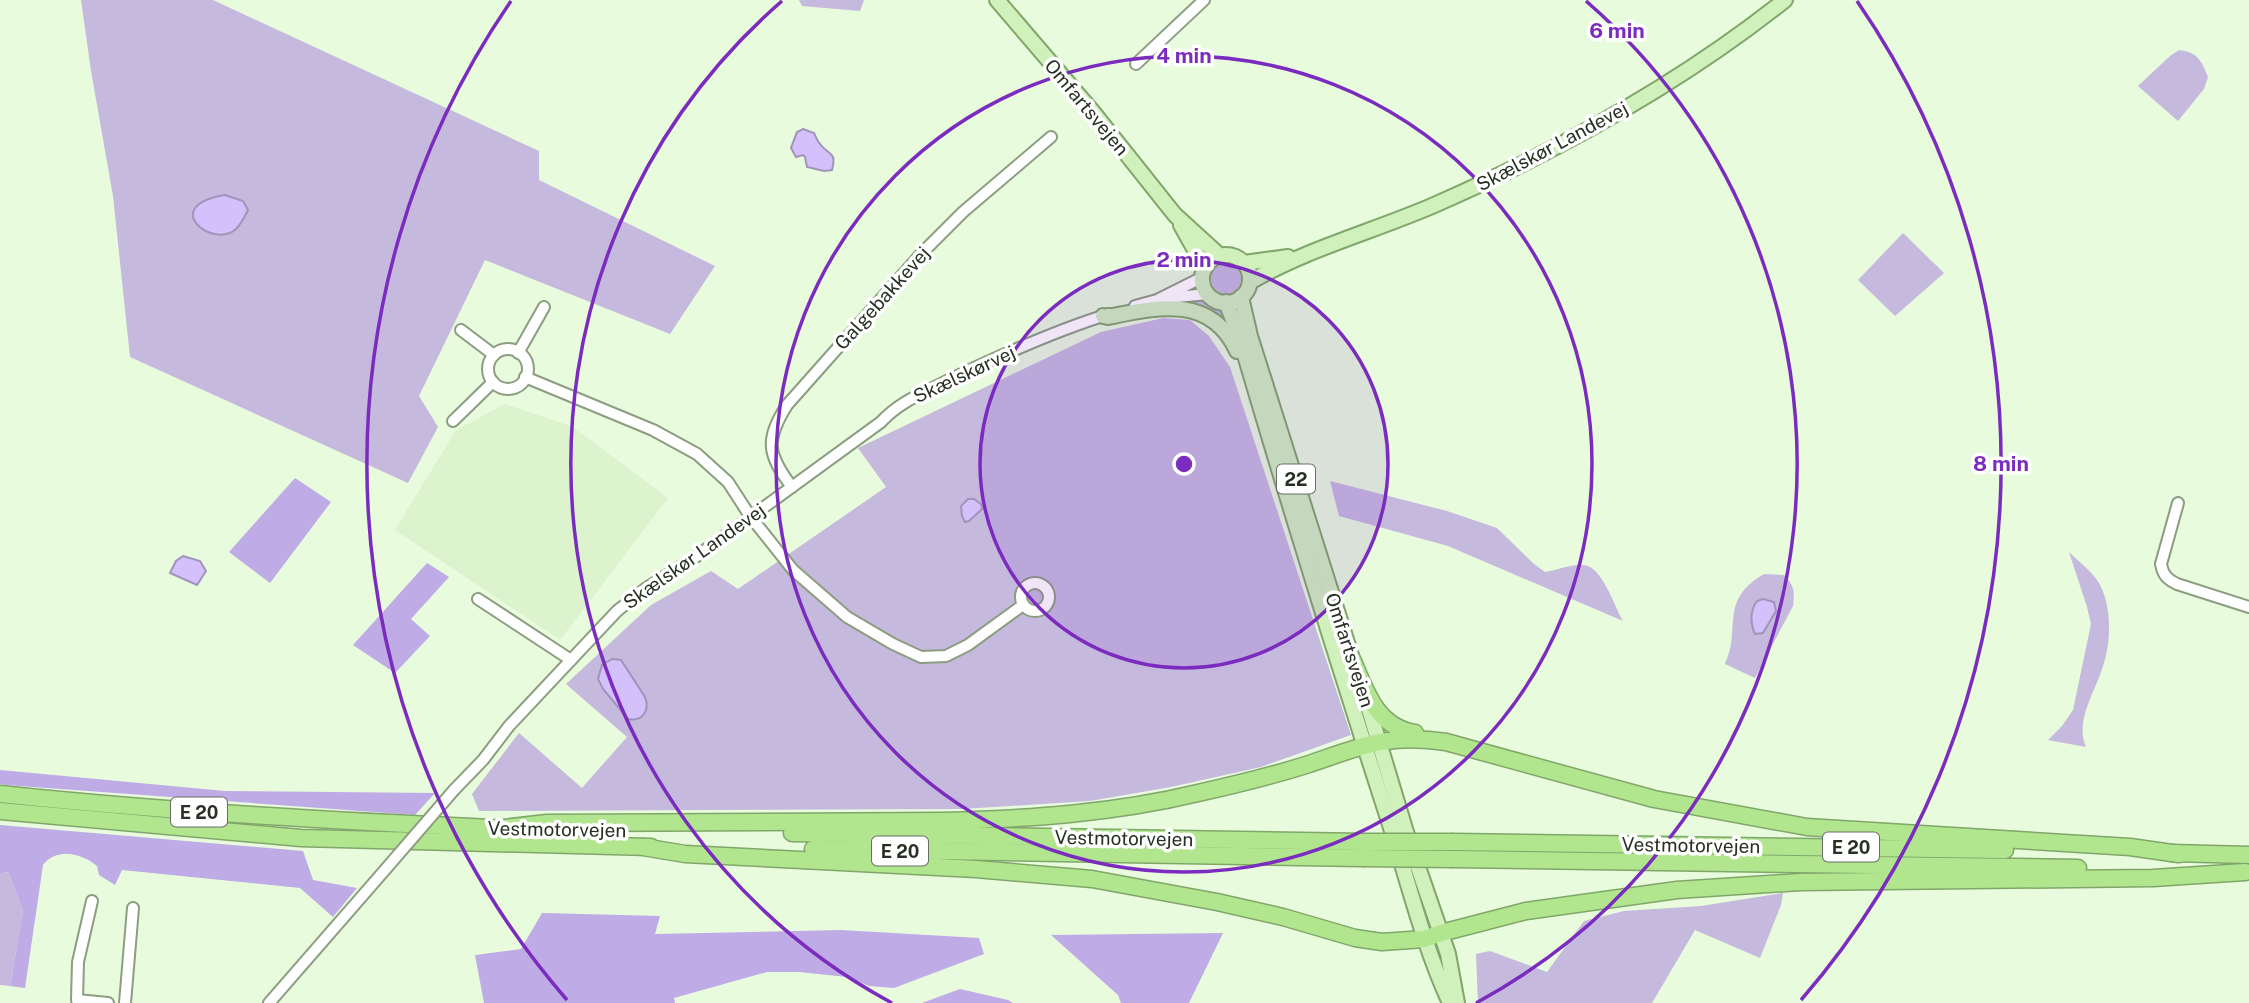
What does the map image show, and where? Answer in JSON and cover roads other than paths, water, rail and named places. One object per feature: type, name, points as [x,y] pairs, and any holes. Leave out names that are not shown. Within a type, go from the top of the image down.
[{"type":"highway","points":[[1353,661],[1371,701],[1387,721],[1406,731],[1450,739],[1498,757]]},
{"type":"highway","points":[[503,828],[547,823],[1006,820],[1145,804],[1196,794],[1304,765],[1372,743],[1418,738],[1446,742],[1654,799],[1807,827],[2130,847],[2179,854]]},
{"type":"highway","name":"Vestmotorvejen","points":[[0,794],[129,808],[503,828],[1364,850]]},
{"type":"highway","name":"Vestmotorvejen","points":[[0,811],[302,838],[643,847],[1364,850],[1920,848],[2249,855]]},
{"type":"highway","points":[[643,847],[685,854],[976,869],[1092,879],[1217,902],[1382,942],[1424,940],[1526,911],[1729,886],[1801,882],[2153,878],[2247,872]]},
{"type":"highway","name":"Vestmotorvejen","points":[[1453,850],[2247,872]]},
{"type":"main road","name":"Omfartsvejen","points":[[997,0],[1093,112],[1175,215],[1220,256]]},
{"type":"main road","name":"Skælskør Landevej","points":[[1250,282],[1300,256],[1370,231],[1489,181],[1570,139],[1692,66],[1784,0]]},
{"type":"main road","name":"Omfartsvejen","points":[[1175,215],[1204,273]]},
{"type":"main road","points":[[1220,256],[1233,256],[1244,262],[1250,275],[1246,293],[1226,303],[1208,294],[1204,273],[1209,263],[1220,256]]},
{"type":"main road","name":"Skælskør Landevej","points":[[1244,262],[1300,256]]},
{"type":"main road","name":"Omfartsvejen","points":[[1241,297],[1250,336],[1353,661],[1424,940],[1450,1003]]},
{"type":"main road","name":"Omfartsvejen","points":[[1226,303],[1240,338],[1260,407],[1372,743]]},
{"type":"main road","points":[[1103,316],[1164,307],[1188,309],[1210,319],[1231,339],[1260,407]]},
{"type":"main road","points":[[1372,743],[1448,954],[1457,1003]]},
{"type":"main road","points":[[1404,868],[1426,919],[1430,926],[1441,933]]},
{"type":"street","points":[[1136,64],[1204,0]]},
{"type":"street","name":"Galgebakkevej","points":[[792,487],[772,457],[776,422],[787,405],[921,254],[963,212],[1052,137]]},
{"type":"street","name":"Skælskørvej","points":[[1157,300],[1204,273]]},
{"type":"street","name":"Skælskørvej","points":[[792,487],[881,422],[894,408],[986,362],[1103,316],[1157,300],[1208,294]]},
{"type":"street","points":[[518,353],[544,307]]},
{"type":"street","points":[[461,330],[494,355]]},
{"type":"street","points":[[506,349],[518,353],[526,364],[525,377],[519,385],[501,387],[493,382],[488,370],[494,355],[506,349]]},
{"type":"street","points":[[525,377],[653,430],[697,454],[728,482],[750,516],[793,570],[847,617],[921,657],[946,656],[968,645],[1023,605]]},
{"type":"street","points":[[453,421],[493,382]]},
{"type":"street","name":"Skælskør Landevej","points":[[269,1003],[456,788],[487,744],[508,728],[617,611],[792,487]]},
{"type":"street","points":[[2178,503],[2161,564],[2167,579],[2249,607]]},
{"type":"street","points":[[478,599],[571,660]]},
{"type":"street","points":[[92,901],[78,962],[77,1000],[108,1003]]},
{"type":"street","points":[[125,1003],[133,908]]}]
